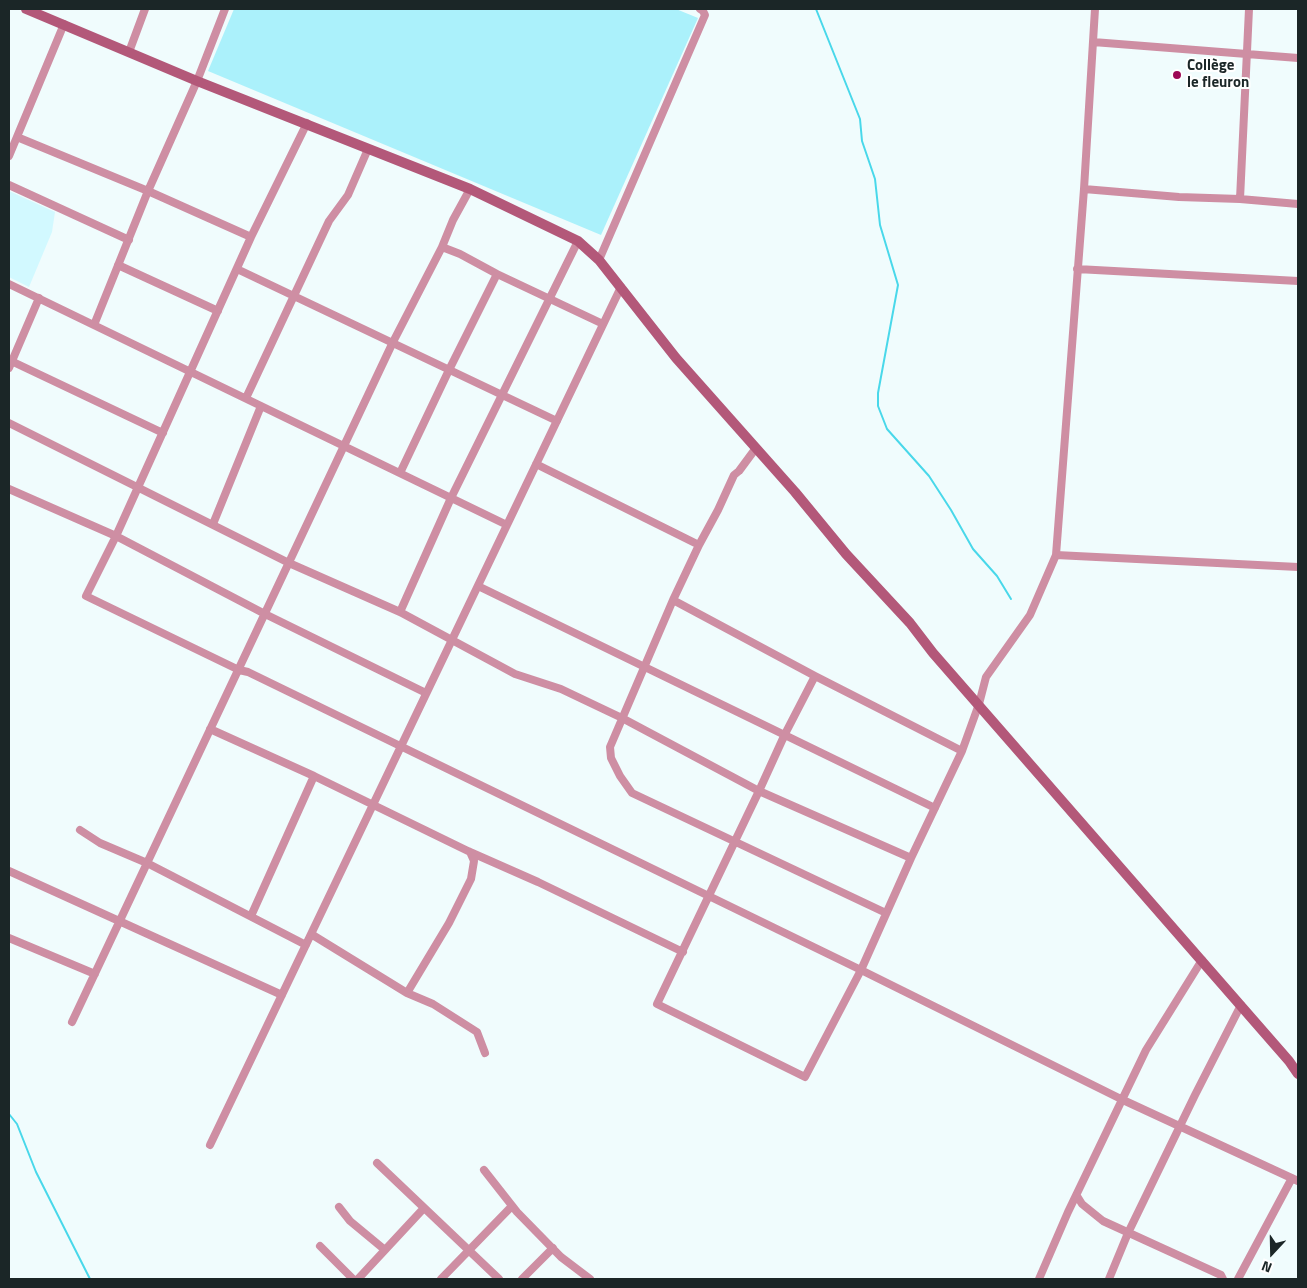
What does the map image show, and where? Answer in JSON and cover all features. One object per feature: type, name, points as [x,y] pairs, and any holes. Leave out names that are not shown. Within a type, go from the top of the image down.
[{"type":"street","points":[[26,9],[197,81],[470,190],[578,240],[599,260],[676,358],[795,492],[846,554],[910,623],[1289,1060],[1298,1074]]},
{"type":"street","points":[[129,52],[145,9]]},
{"type":"street","points":[[94,325],[148,191],[197,81],[225,9]]},
{"type":"street","points":[[599,260],[705,15],[702,9]]},
{"type":"street","points":[[815,676],[785,734],[760,791],[656,1004],[805,1078],[861,970],[962,750],[979,704],[986,677],[1030,616],[1056,555],[1084,189],[1095,9]]},
{"type":"street","points":[[1240,199],[1249,9]]},
{"type":"street","points":[[9,156],[64,24]]},
{"type":"street","points":[[1093,42],[1298,58]]},
{"type":"street","points":[[307,124],[251,237],[116,536],[86,596],[239,670],[248,672],[400,748],[709,896],[1123,1100],[1295,1180],[1238,1279]]},
{"type":"street","points":[[17,137],[148,191],[251,237]]},
{"type":"street","points":[[246,398],[330,221],[348,195],[368,149]]},
{"type":"street","points":[[9,185],[129,240]]},
{"type":"street","points":[[1084,189],[1298,204]]},
{"type":"street","points":[[72,1022],[393,342],[442,247],[453,220],[470,190]]},
{"type":"street","points":[[400,612],[451,498],[578,240]]},
{"type":"street","points":[[442,247],[603,324]]},
{"type":"street","points":[[118,265],[218,312]]},
{"type":"street","points":[[237,269],[557,421]]},
{"type":"street","points":[[1077,269],[1298,281]]},
{"type":"street","points":[[400,473],[497,274]]},
{"type":"street","points":[[9,284],[507,525]]},
{"type":"street","points":[[210,1145],[621,287]]},
{"type":"street","points":[[39,298],[10,363],[162,433]]},
{"type":"street","points":[[214,524],[261,406]]},
{"type":"street","points":[[9,423],[289,563],[400,612],[515,674],[561,688],[760,791],[911,858]]},
{"type":"street","points":[[756,448],[734,475],[673,600],[610,746],[611,758],[620,776],[632,793],[886,913]]},
{"type":"street","points":[[536,464],[699,545]]},
{"type":"street","points":[[9,489],[116,536],[265,614],[426,693]]},
{"type":"street","points":[[1056,555],[1298,567]]},
{"type":"street","points":[[478,586],[935,808]]},
{"type":"street","points":[[673,600],[815,676],[962,750]]},
{"type":"street","points":[[210,729],[314,776],[683,952]]},
{"type":"street","points":[[251,916],[314,776]]},
{"type":"street","points":[[80,830],[100,843],[147,863],[306,945]]},
{"type":"street","points":[[408,993],[449,923],[471,879],[474,861],[470,852]]},
{"type":"street","points":[[9,871],[282,995]]},
{"type":"street","points":[[311,934],[408,993],[433,1004],[476,1032],[485,1053]]},
{"type":"street","points":[[9,938],[95,974]]},
{"type":"street","points":[[1038,1279],[1146,1050],[1202,960]]},
{"type":"street","points":[[1109,1279],[1128,1233],[1181,1127],[1194,1095],[1241,1005]]},
{"type":"street","points":[[377,1163],[499,1279]]},
{"type":"street","points":[[484,1170],[512,1206],[553,1248],[590,1279]]},
{"type":"street","points":[[1076,1196],[1082,1204],[1103,1222],[1221,1275],[1223,1279]]},
{"type":"street","points":[[441,1279],[512,1206]]},
{"type":"street","points":[[339,1207],[350,1221],[385,1250]]},
{"type":"street","points":[[358,1279],[424,1208]]},
{"type":"street","points":[[320,1246],[353,1279]]},
{"type":"street","points":[[522,1279],[553,1248]]},
{"type":"shaded area","points":[[234,9],[676,9],[698,18],[601,235],[208,71]]},
{"type":"shaded area","points":[[9,191],[55,212],[52,232],[29,287],[9,277]]},
{"type":"waterway","points":[[816,9],[860,119],[862,141],[875,179],[880,225],[898,285],[878,393],[878,406],[887,429],[929,476],[973,549],[997,576],[1011,599]]},
{"type":"waterway","points":[[9,1114],[17,1124],[36,1172],[90,1279]]},
{"type":"place","name":"Collège le fleuron","points":[[1177,75]]}]
